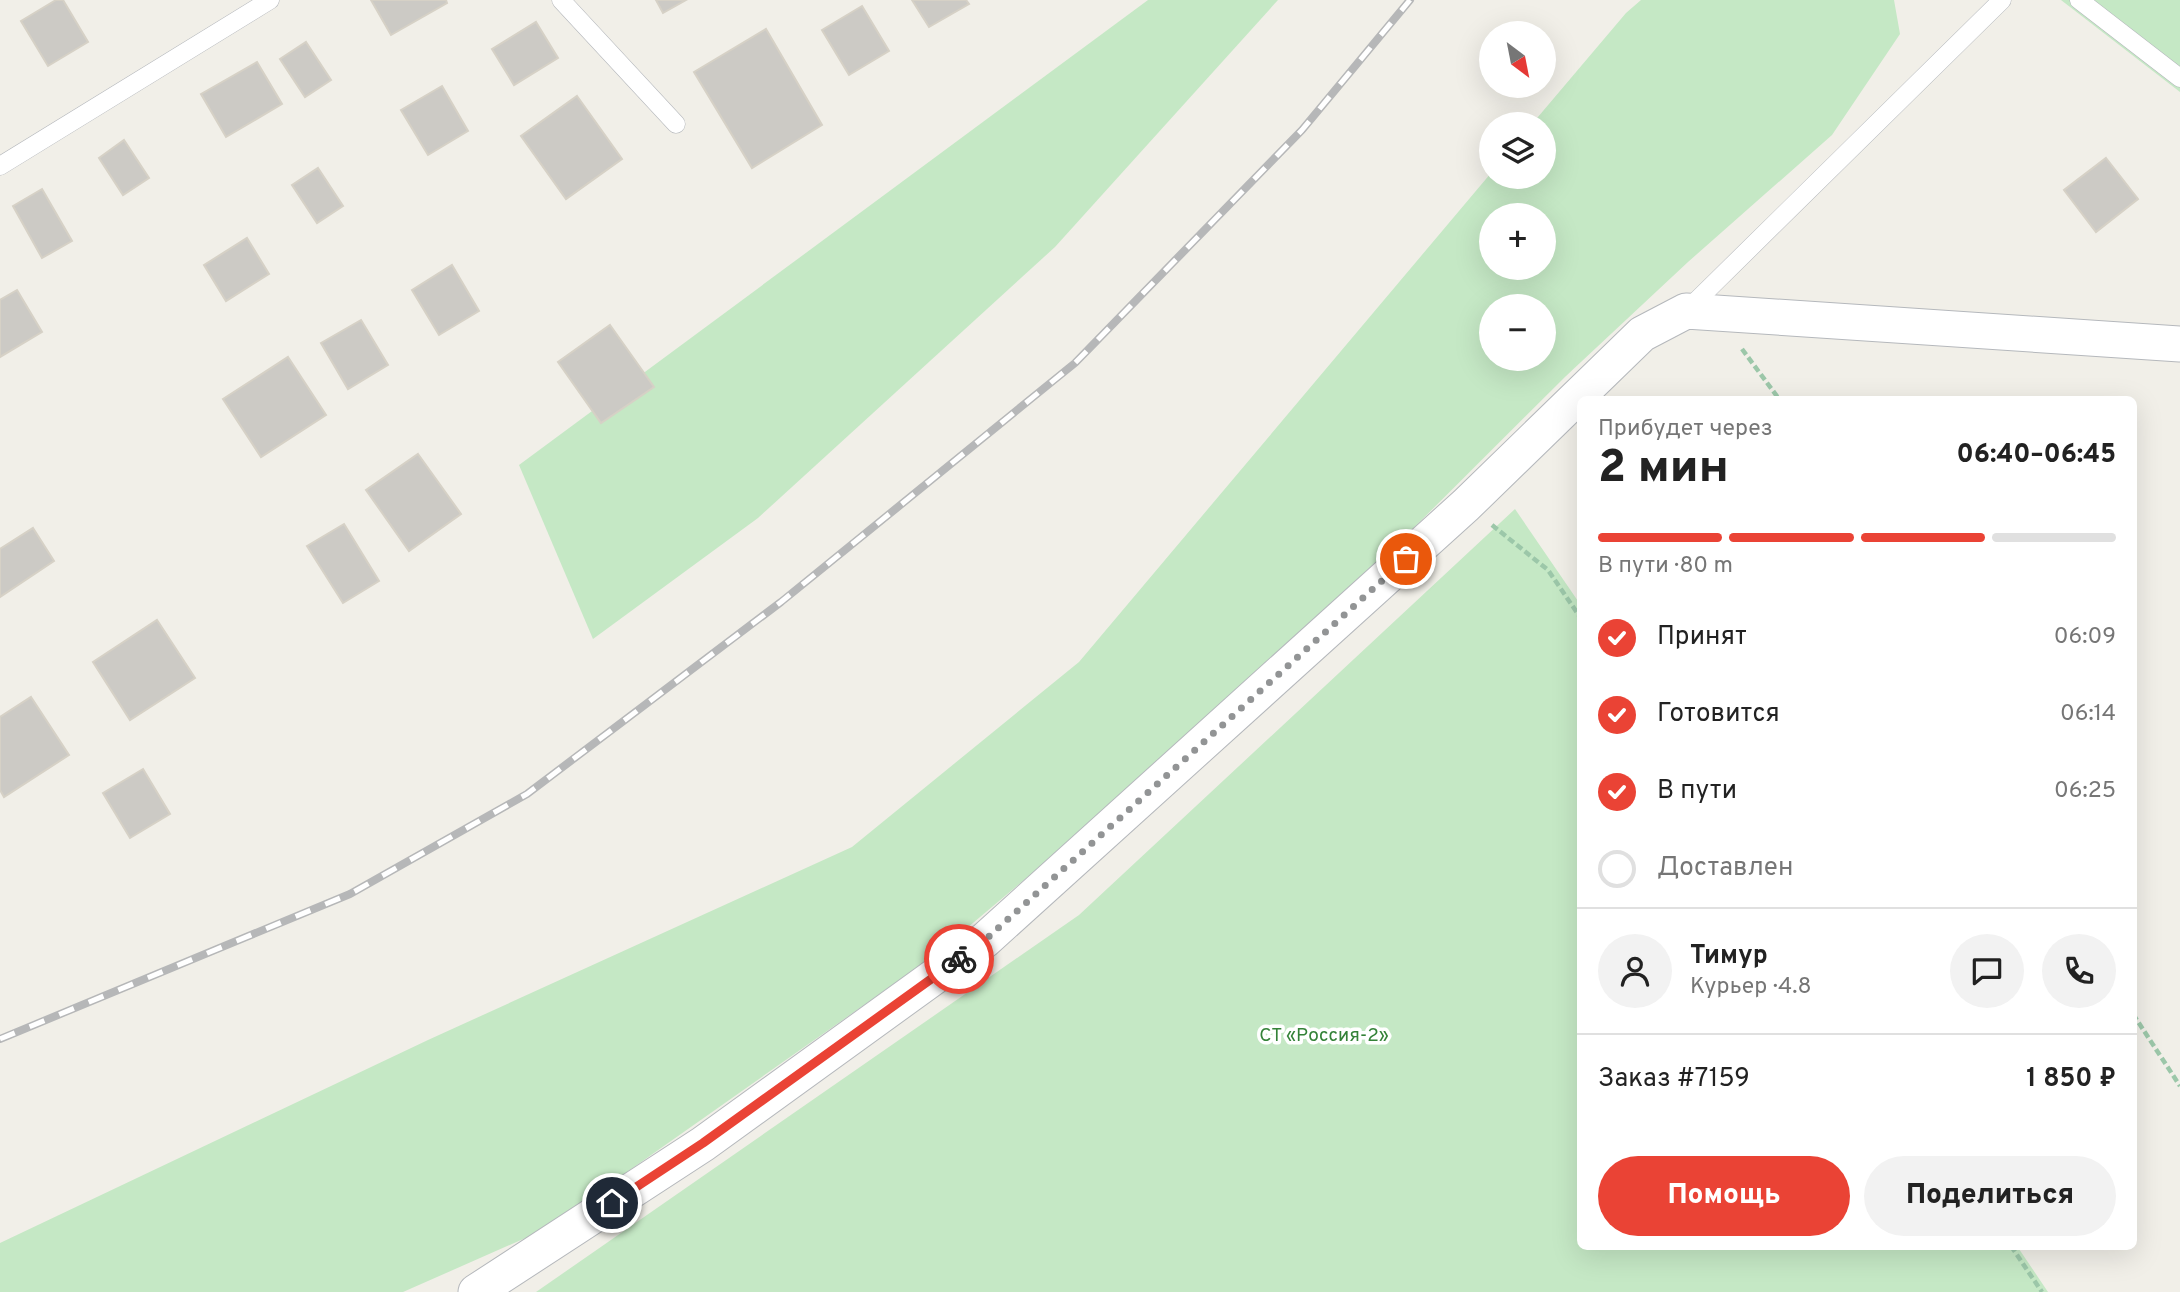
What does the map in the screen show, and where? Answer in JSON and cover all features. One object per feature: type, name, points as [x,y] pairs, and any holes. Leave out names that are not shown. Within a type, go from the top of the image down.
[{"type":"street","points":[[1578,396],[1642,334],[1702,313],[2180,344]]},
{"type":"street","points":[[476,1292],[703,1143],[985,940],[1466,505],[1577,397]]},
{"type":"lane","points":[[0,166],[271,0]]},
{"type":"lane","points":[[561,0],[676,124]]},
{"type":"lane","points":[[1702,313],[2001,0]]},
{"type":"lane","points":[[2079,0],[2180,78]]},
{"type":"path","points":[[1702,313],[1776,396]]},
{"type":"path","points":[[1466,505],[1548,570],[1577,613]]},
{"type":"path","points":[[2137,1020],[2180,1086]]},
{"type":"path","points":[[2014,1250],[2042,1292]]},
{"type":"green space","points":[[1148,0],[1278,0],[1055,247],[758,518],[593,639],[519,465]]},
{"type":"green space","points":[[1641,0],[1894,0],[1900,34],[1832,135],[1688,262],[1566,376],[1261,680],[935,955],[546,1229],[403,1292],[0,1292],[0,1243],[428,1040],[852,847],[1079,662],[1479,187],[1556,189],[1556,112],[1542,112],[1626,13]]},
{"type":"green space","points":[[2061,0],[2180,0],[2180,92]]},
{"type":"green space","name":"СТ «Россия-2»","points":[[1515,509],[1577,600],[1577,1250],[2020,1250],[2048,1292],[536,1292],[1079,915]]},
{"type":"building","points":[[56,0],[63,0],[88,42],[48,66],[21,21]]},
{"type":"building","points":[[371,0],[446,0],[447,3],[391,35]]},
{"type":"building","points":[[656,0],[686,0],[663,13]]},
{"type":"building","points":[[912,0],[966,0],[969,4],[929,27]]},
{"type":"building","points":[[862,6],[889,51],[849,75],[822,30]]},
{"type":"building","points":[[536,22],[558,58],[514,85],[492,49]]},
{"type":"building","points":[[766,29],[822,125],[752,168],[694,72]]},
{"type":"building","points":[[306,42],[331,80],[305,97],[280,59]]},
{"type":"building","points":[[257,62],[282,104],[226,137],[201,94]]},
{"type":"building","points":[[442,86],[468,131],[428,155],[401,110]]},
{"type":"building","points":[[577,96],[622,159],[566,199],[521,136]]},
{"type":"building","points":[[124,140],[149,178],[123,195],[99,158]]},
{"type":"building","points":[[2106,158],[2138,199],[2096,232],[2064,190]]},
{"type":"building","points":[[318,168],[343,206],[317,223],[292,185]]},
{"type":"building","points":[[42,189],[72,241],[42,258],[13,206]]},
{"type":"building","points":[[247,238],[269,274],[226,301],[204,265]]},
{"type":"building","points":[[452,265],[479,311],[439,335],[412,290]]},
{"type":"building","points":[[17,290],[42,332],[0,357],[0,300]]},
{"type":"building","points":[[361,320],[388,365],[348,389],[321,343]]},
{"type":"building","points":[[610,325],[654,387],[601,423],[558,362]]},
{"type":"building","points":[[288,357],[326,415],[261,457],[223,399]]},
{"type":"building","points":[[418,454],[461,514],[409,551],[366,490]]},
{"type":"building","points":[[344,524],[379,581],[343,603],[307,546]]},
{"type":"building","points":[[33,528],[54,561],[0,597],[0,549]]},
{"type":"building","points":[[157,620],[195,678],[130,720],[93,662]]},
{"type":"building","points":[[31,697],[69,755],[4,797],[0,790],[0,717]]},
{"type":"building","points":[[143,769],[170,814],[130,838],[103,793]]},
{"type":"railway","points":[[0,1039],[350,894],[527,794],[781,602],[1075,363],[1302,130],[1410,0]]},
{"type":"way so far","points":[[959,959],[985,940],[1406,559]]},
{"type":"route","points":[[612,1203],[703,1143],[959,959]]}]
